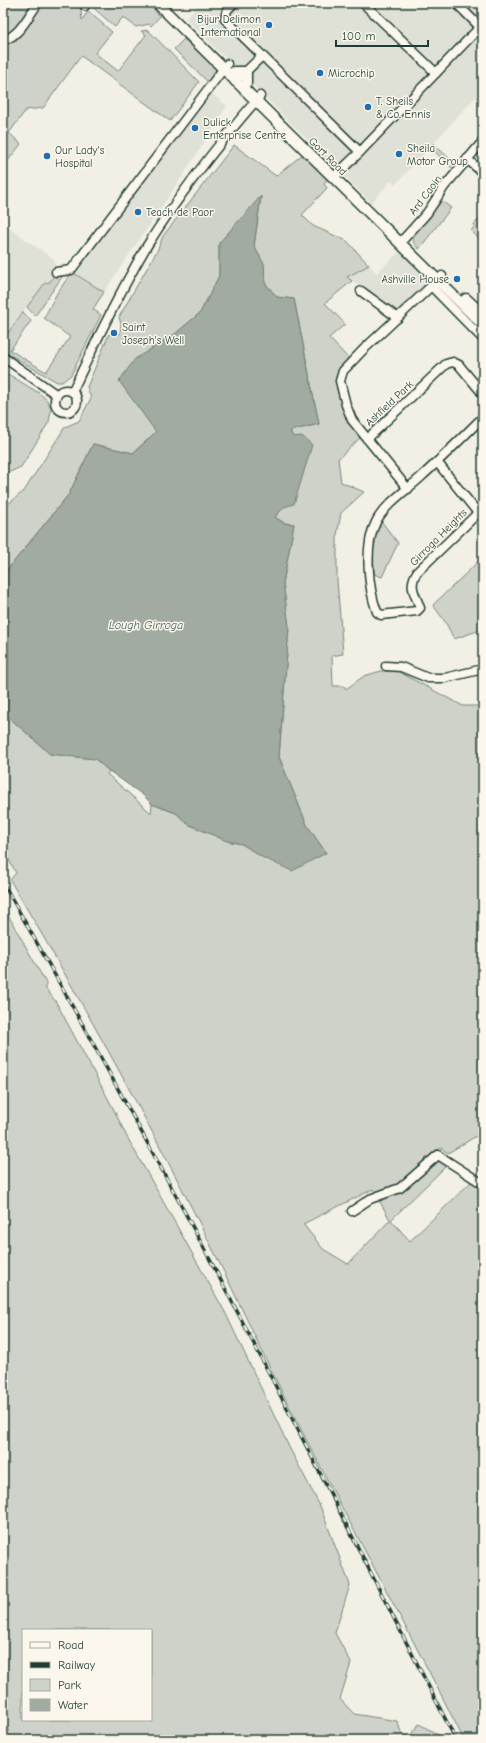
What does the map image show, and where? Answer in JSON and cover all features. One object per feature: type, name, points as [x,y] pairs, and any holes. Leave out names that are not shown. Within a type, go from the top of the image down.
[{"type":"main road","name":"Gort Road","points":[[157,3],[236,74]]},
{"type":"main road","name":"Gort Road","points":[[166,3],[236,74],[257,99],[402,241],[437,281],[483,325]]},
{"type":"main road","name":"Gort Road","points":[[437,281],[483,315]]},
{"type":"street","points":[[3,40],[9,39],[15,34],[38,3]]},
{"type":"street","points":[[234,3],[227,10],[225,19],[360,152]]},
{"type":"street","points":[[363,3],[436,74]]},
{"type":"street","points":[[336,176],[480,27],[456,3]]},
{"type":"street","points":[[56,272],[71,270],[236,74],[262,56]]},
{"type":"street","points":[[72,392],[105,323],[145,249],[173,207],[257,99]]},
{"type":"street","name":"Ard Caoin","points":[[402,241],[427,213],[444,187],[483,141]]},
{"type":"street","points":[[467,159],[483,173]]},
{"type":"street","points":[[437,281],[483,339]]},
{"type":"street","name":"Ashfield Park","points":[[437,281],[343,371],[340,381],[346,405],[352,420],[367,439],[446,364],[453,362],[459,365],[483,394]]},
{"type":"street","points":[[361,291],[398,318]]},
{"type":"street","points":[[3,357],[57,395]]},
{"type":"street","points":[[65,390],[72,392],[77,397],[77,405],[73,410],[68,412],[61,411],[56,403],[57,395],[65,390]]},
{"type":"street","points":[[367,439],[408,489],[483,417]]},
{"type":"street","points":[[437,462],[480,511]]},
{"type":"street","name":"Girroga Heights","points":[[408,489],[383,511],[376,522],[371,536],[369,555],[370,575],[375,606],[377,612],[381,615],[417,611],[420,608],[412,586],[412,580],[417,572],[480,511]]},
{"type":"street","points":[[386,666],[401,667],[428,678],[445,678],[483,669]]},
{"type":"street","points":[[352,1211],[370,1199],[400,1188],[438,1155],[483,1184]]},
{"type":"shaded area","points":[[199,3],[483,3],[483,89],[395,185],[391,181],[371,203],[186,19]]},
{"type":"shaded area","points":[[210,92],[227,106],[184,174],[104,292],[72,272]]},
{"type":"shaded area","points":[[3,224],[54,259],[56,272],[50,282],[45,283],[3,339]]},
{"type":"shaded area","points":[[401,250],[431,281],[396,313],[347,277],[369,265],[377,273]]},
{"type":"green space","points":[[3,3],[32,3],[13,31],[10,34],[3,35]]},
{"type":"green space","points":[[42,3],[80,3],[82,20],[88,11],[112,32],[95,53],[118,71],[146,35],[141,31],[148,30],[199,82],[170,121],[81,56],[43,108],[26,110],[9,133],[21,144],[3,167],[3,44],[15,42]]},
{"type":"green space","points":[[88,3],[148,3],[160,16],[151,26],[149,24],[136,27],[123,17],[115,27]]},
{"type":"green space","points":[[184,39],[217,69],[208,82],[174,49]]},
{"type":"green space","points":[[433,143],[456,165],[453,169],[430,147]]},
{"type":"green space","points":[[234,145],[276,176],[303,154],[328,178],[324,184],[327,188],[302,215],[313,226],[347,241],[369,265],[347,277],[352,281],[325,303],[345,324],[329,338],[349,359],[340,368],[336,377],[337,389],[346,418],[360,438],[338,459],[341,482],[364,492],[341,513],[337,535],[337,580],[343,654],[332,656],[333,686],[344,686],[346,689],[364,676],[381,671],[397,671],[463,706],[483,706],[483,1132],[448,1153],[441,1148],[428,1159],[438,1159],[447,1165],[391,1220],[410,1241],[472,1181],[483,1191],[483,1249],[479,1254],[483,1258],[483,1740],[464,1740],[289,1406],[156,1138],[60,965],[10,880],[16,873],[3,849],[3,712],[50,754],[95,759],[109,771],[107,774],[151,813],[152,804],[176,813],[188,824],[227,841],[242,844],[262,857],[326,853],[307,825],[279,757],[289,627],[283,583],[294,524],[284,523],[275,517],[284,507],[293,437],[290,431],[319,424],[294,299],[277,297],[265,283],[264,264],[254,246],[261,197],[219,243],[219,276],[200,313],[175,334],[152,347],[156,432],[133,453],[93,444],[69,494],[3,575],[3,508],[24,491],[65,427],[79,421],[91,398],[87,387],[109,334],[120,334],[121,324],[119,317],[158,249],[163,236]],"holes":[[[373,1189],[390,1220],[348,1264],[323,1249],[303,1224]]]},
{"type":"green space","points":[[442,201],[451,208],[419,249],[414,243],[414,235]]},
{"type":"green space","points":[[483,216],[483,242],[471,231],[475,226],[474,224]]},
{"type":"green space","points":[[72,272],[104,292],[93,309],[101,315],[71,375],[62,382],[57,382],[3,351],[3,340],[23,312],[31,321],[10,350],[46,372],[70,337],[44,318],[57,293]]},
{"type":"green space","points":[[64,274],[35,316],[27,307],[45,283],[50,282],[54,275]]},
{"type":"green space","points":[[3,371],[39,393],[47,400],[51,410],[49,422],[21,467],[3,475]]},
{"type":"green space","points":[[381,521],[398,543],[382,577],[374,574],[373,539]]},
{"type":"green space","points":[[483,557],[483,629],[454,639],[446,623],[433,605]]},
{"type":"green space","points":[[3,906],[46,983],[46,989],[56,1002],[127,1137],[225,1312],[289,1447],[320,1506],[350,1585],[335,1633],[351,1663],[340,1699],[354,1714],[397,1721],[402,1734],[409,1737],[419,1724],[448,1740],[3,1740]]},
{"type":"water","name":"Lough Girroga","points":[[261,196],[254,246],[264,264],[265,283],[277,297],[294,299],[319,424],[290,431],[293,437],[302,436],[312,445],[294,504],[284,507],[275,517],[284,523],[294,524],[283,583],[289,627],[279,757],[307,825],[326,853],[292,871],[262,857],[242,844],[227,841],[188,824],[176,813],[152,804],[143,795],[95,759],[50,754],[3,712],[3,575],[69,494],[93,444],[133,453],[156,432],[119,381],[135,359],[175,334],[200,313],[219,276],[219,243]]},
{"type":"railway","points":[[3,883],[72,1005],[238,1313],[456,1740]]},
{"type":"place","name":"Bijur Delimon International","points":[[269,25]]},
{"type":"place","name":"Microchip","points":[[320,73]]},
{"type":"place","name":"T. Sheils & Co. Ennis","points":[[368,107]]},
{"type":"place","name":"Dulick Enterprise Centre","points":[[195,128]]},
{"type":"place","name":"Sheila Motor Group","points":[[399,154]]},
{"type":"place","name":"Our Lady's Hospital","points":[[47,156]]},
{"type":"place","name":"Teach de Paor","points":[[138,212]]},
{"type":"place","name":"Ashville House","points":[[457,279]]},
{"type":"place","name":"Saint Joseph's Well","points":[[114,333]]}]
